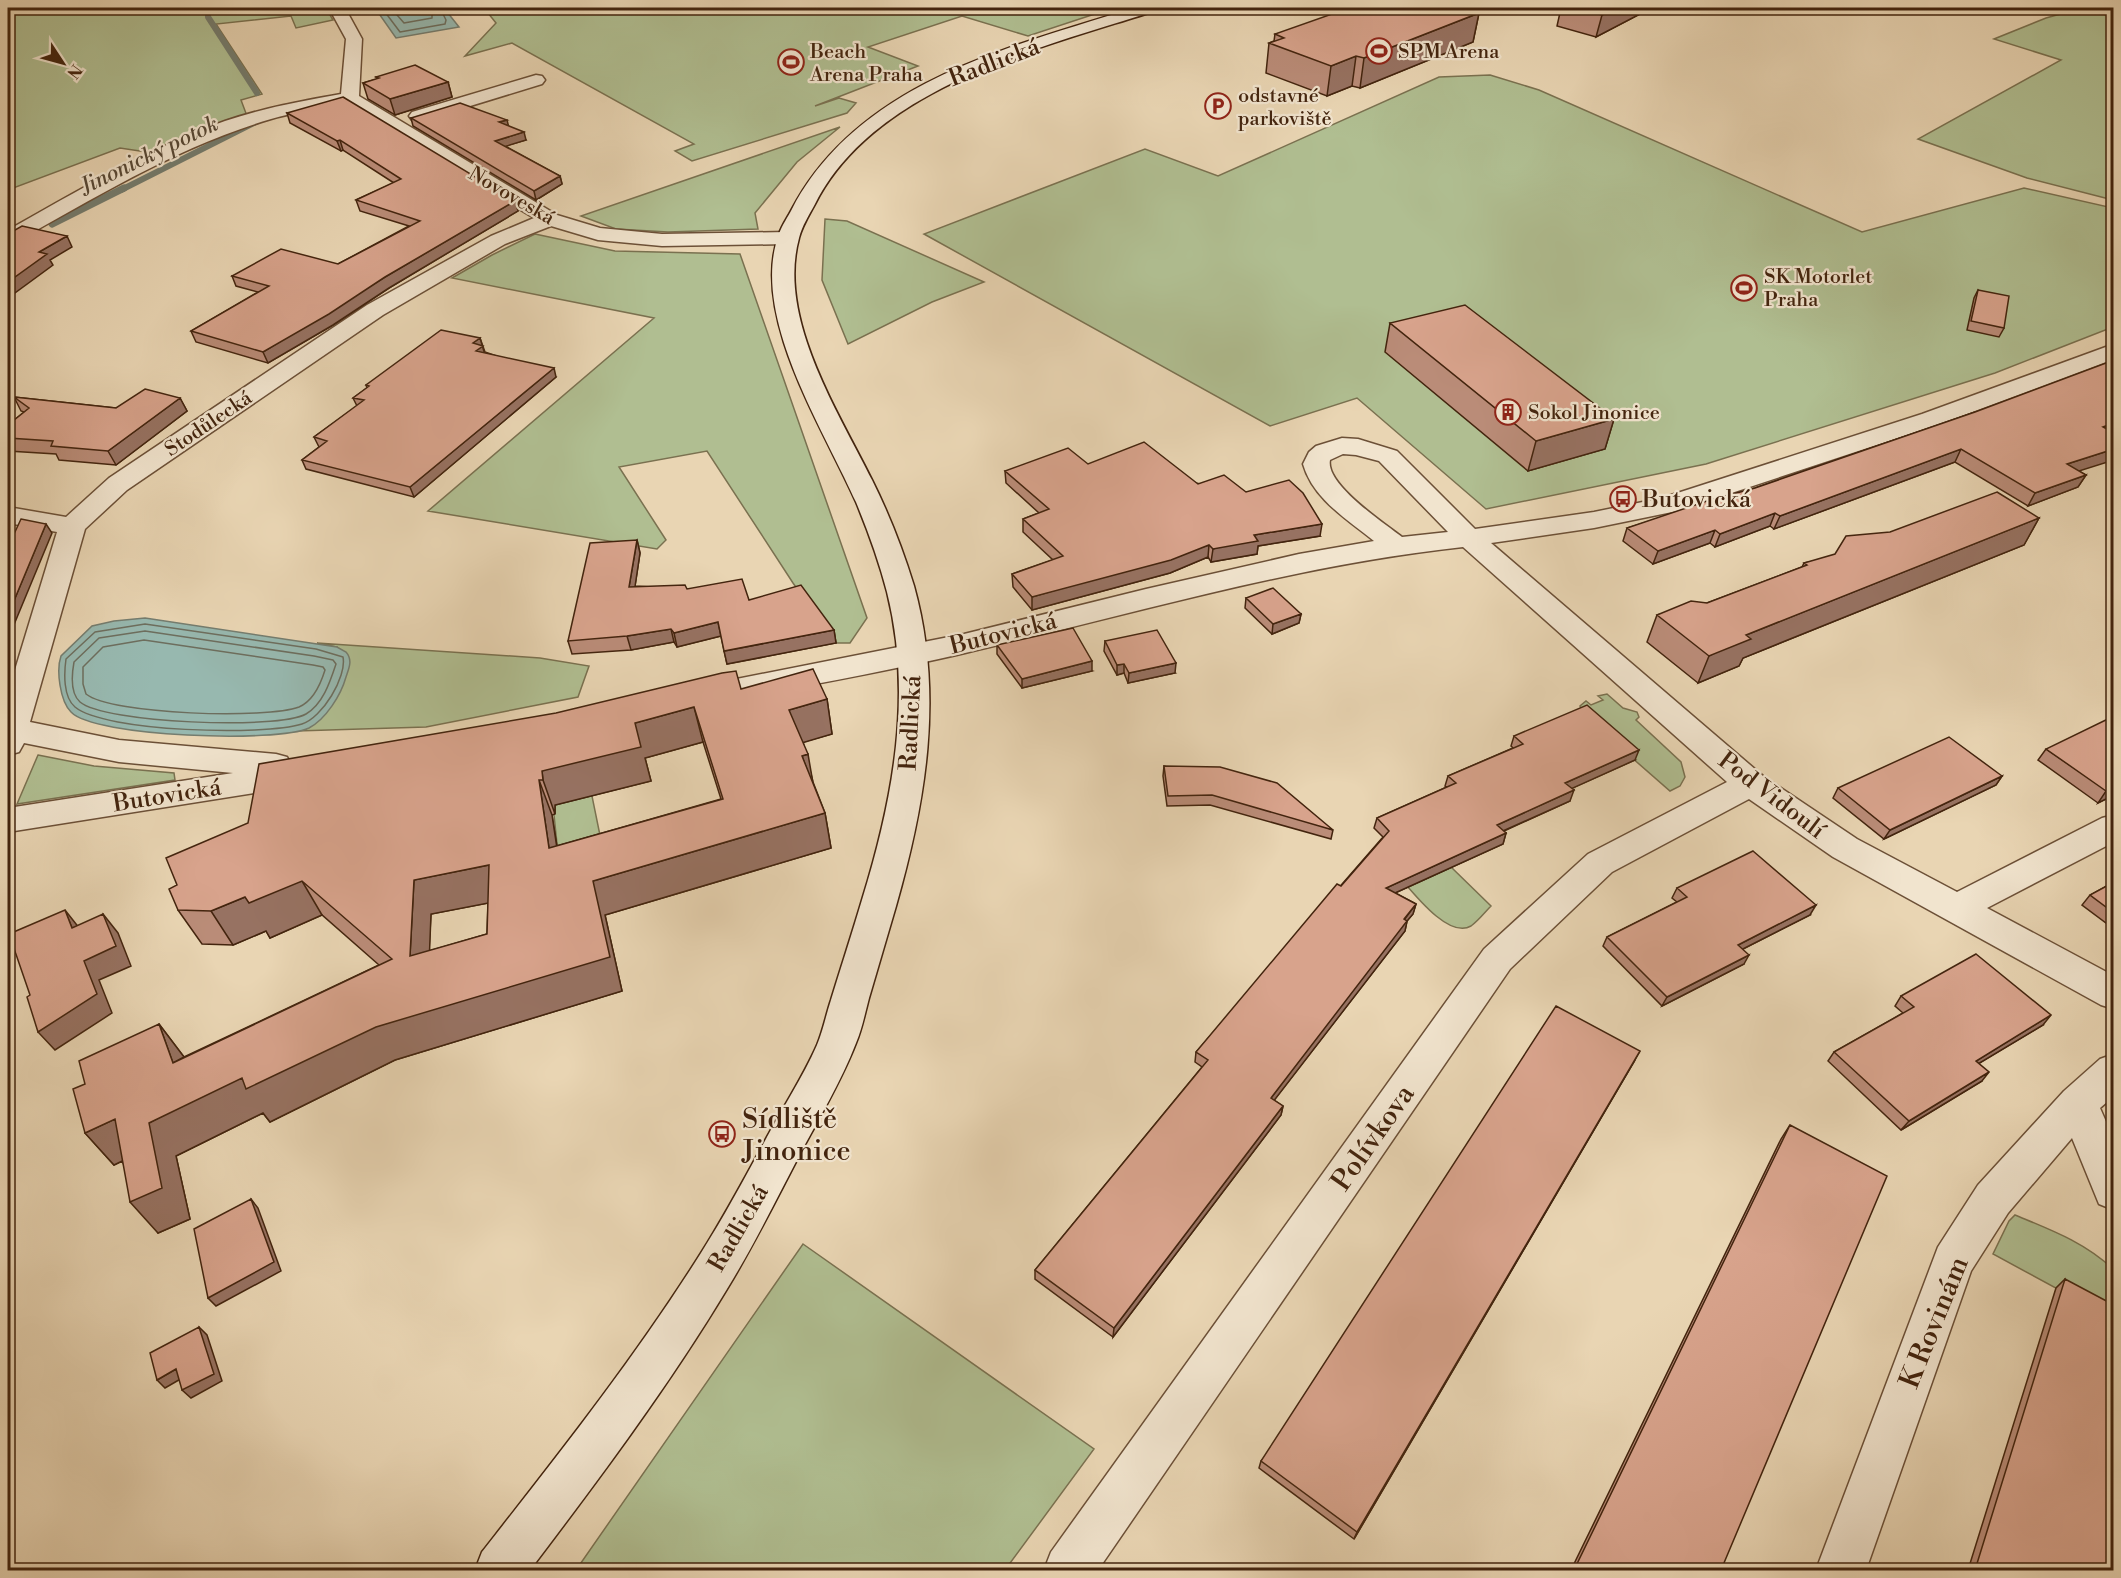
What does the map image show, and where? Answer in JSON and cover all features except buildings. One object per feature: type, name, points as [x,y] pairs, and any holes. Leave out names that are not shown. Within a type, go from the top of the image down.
[{"type":"street","points":[[8,238],[142,164],[184,145],[263,115],[350,98],[354,39],[337,8]]},
{"type":"street","name":"Radlická","points":[[500,1570],[619,1413],[686,1315],[742,1225],[837,1043],[895,853],[911,765],[916,692],[913,654],[905,608],[889,552],[869,503],[808,372],[790,326],[782,282],[787,238],[824,169],[856,136],[910,98],[983,64],[1149,8]]},
{"type":"street","points":[[393,124],[536,80]]},
{"type":"street","name":"Novoveská","points":[[350,98],[550,219],[598,234],[662,240],[787,238]]},
{"type":"street","name":"Stodůlecká","points":[[72,526],[118,484],[375,310],[498,240],[550,219]]},
{"type":"street","name":"Butovická","points":[[666,702],[964,644],[1191,587],[1299,563],[1395,546],[1594,520],[1668,505],[1931,419],[2114,351]]},
{"type":"street","points":[[1395,546],[1341,501],[1321,480],[1316,464],[1318,457],[1342,446],[1358,447],[1388,456],[1469,538]]},
{"type":"street","points":[[8,515],[72,526],[10,737]]},
{"type":"street","name":"Pod Vidoulí","points":[[1469,538],[1751,784],[1845,849],[2114,994]]},
{"type":"street","name":"Butovická","points":[[8,820],[326,769],[119,751],[10,737]]},
{"type":"street","name":"Polívkova","points":[[1069,1570],[1497,959],[1600,862],[1751,784]]},
{"type":"street","points":[[1955,909],[2114,827]]},
{"type":"street","name":"K Rovinám","points":[[1840,1570],[1953,1261],[1993,1199],[2078,1103],[2114,1071]]},
{"type":"street","points":[[2078,1103],[2114,1191]]},
{"type":"green space","points":[[8,8],[326,8],[333,20],[296,28],[291,16],[216,24],[262,94],[241,100],[247,116],[153,153],[120,148],[8,190]]},
{"type":"green space","points":[[484,8],[1113,8],[1028,36],[962,16],[868,47],[918,66],[815,106],[839,98],[856,103],[847,113],[692,161],[675,151],[694,144],[512,43],[465,56],[496,23]]},
{"type":"green space","points":[[2082,8],[2113,17],[2113,200],[2027,178],[1918,139],[2061,60],[1994,39],[2046,18]]},
{"type":"green space","name":"SK Motorlet Praha","points":[[1490,75],[1539,90],[1862,232],[2024,188],[2113,208],[2113,327],[1995,373],[1706,464],[1486,509],[1357,398],[1270,426],[924,234],[1145,149],[1218,176],[1439,77]]},
{"type":"green space","points":[[840,127],[797,162],[755,213],[758,229],[668,232],[616,229],[581,216]]},
{"type":"green space","points":[[825,219],[847,221],[984,282],[932,302],[848,344],[822,280]]},
{"type":"green space","points":[[535,234],[615,251],[740,254],[867,618],[850,643],[836,643],[793,583],[707,451],[619,467],[666,540],[657,549],[428,511],[654,318],[452,278]]},
{"type":"green space","points":[[317,643],[540,658],[589,666],[578,697],[426,727],[296,731],[306,729],[337,647]]},
{"type":"green space","points":[[1607,694],[1623,708],[1637,712],[1639,717],[1636,720],[1681,762],[1685,777],[1680,786],[1670,791],[1584,716],[1580,706],[1586,701],[1591,705],[1603,700],[1598,696]]},
{"type":"green space","points":[[552,752],[592,796],[603,850],[559,863],[554,815]]},
{"type":"green space","points":[[38,755],[94,766],[174,773],[175,780],[17,804]]},
{"type":"green space","points":[[1451,867],[1491,906],[1471,926],[1461,928],[1451,926],[1440,919],[1395,872],[1423,880]]},
{"type":"green space","points":[[2015,1215],[2079,1244],[2113,1269],[2113,1319],[1993,1254],[2009,1221]]},
{"type":"green space","points":[[803,1244],[1094,1449],[1005,1570],[576,1570]]},
{"type":"water","points":[[375,8],[444,8],[459,27],[396,38]]},
{"type":"water","points":[[145,618],[337,647],[348,655],[349,667],[344,684],[327,713],[309,728],[291,733],[226,736],[148,732],[87,720],[71,712],[64,701],[60,685],[61,656],[92,626]]},
{"type":"waterway","name":"Jinonický potok","points":[[208,8],[208,17],[257,93]]},
{"type":"waterway","name":"Jinonický potok","points":[[121,190],[258,121]]},
{"type":"waterway","name":"Jinonický potok","points":[[52,224],[124,188]]},
{"type":"place","name":"SPM Arena","points":[[1379,51]]},
{"type":"place","name":"Beach Arena Praha","points":[[791,62]]},
{"type":"place","name":"odstavné parkoviště","points":[[1218,106]]},
{"type":"place","name":"SK Motorlet Praha","points":[[1744,288]]},
{"type":"place","name":"Sokol Jinonice","points":[[1508,412]]},
{"type":"place","name":"Butovická","points":[[1623,499]]},
{"type":"place","name":"Sídliště Jinonice","points":[[722,1134]]}]
